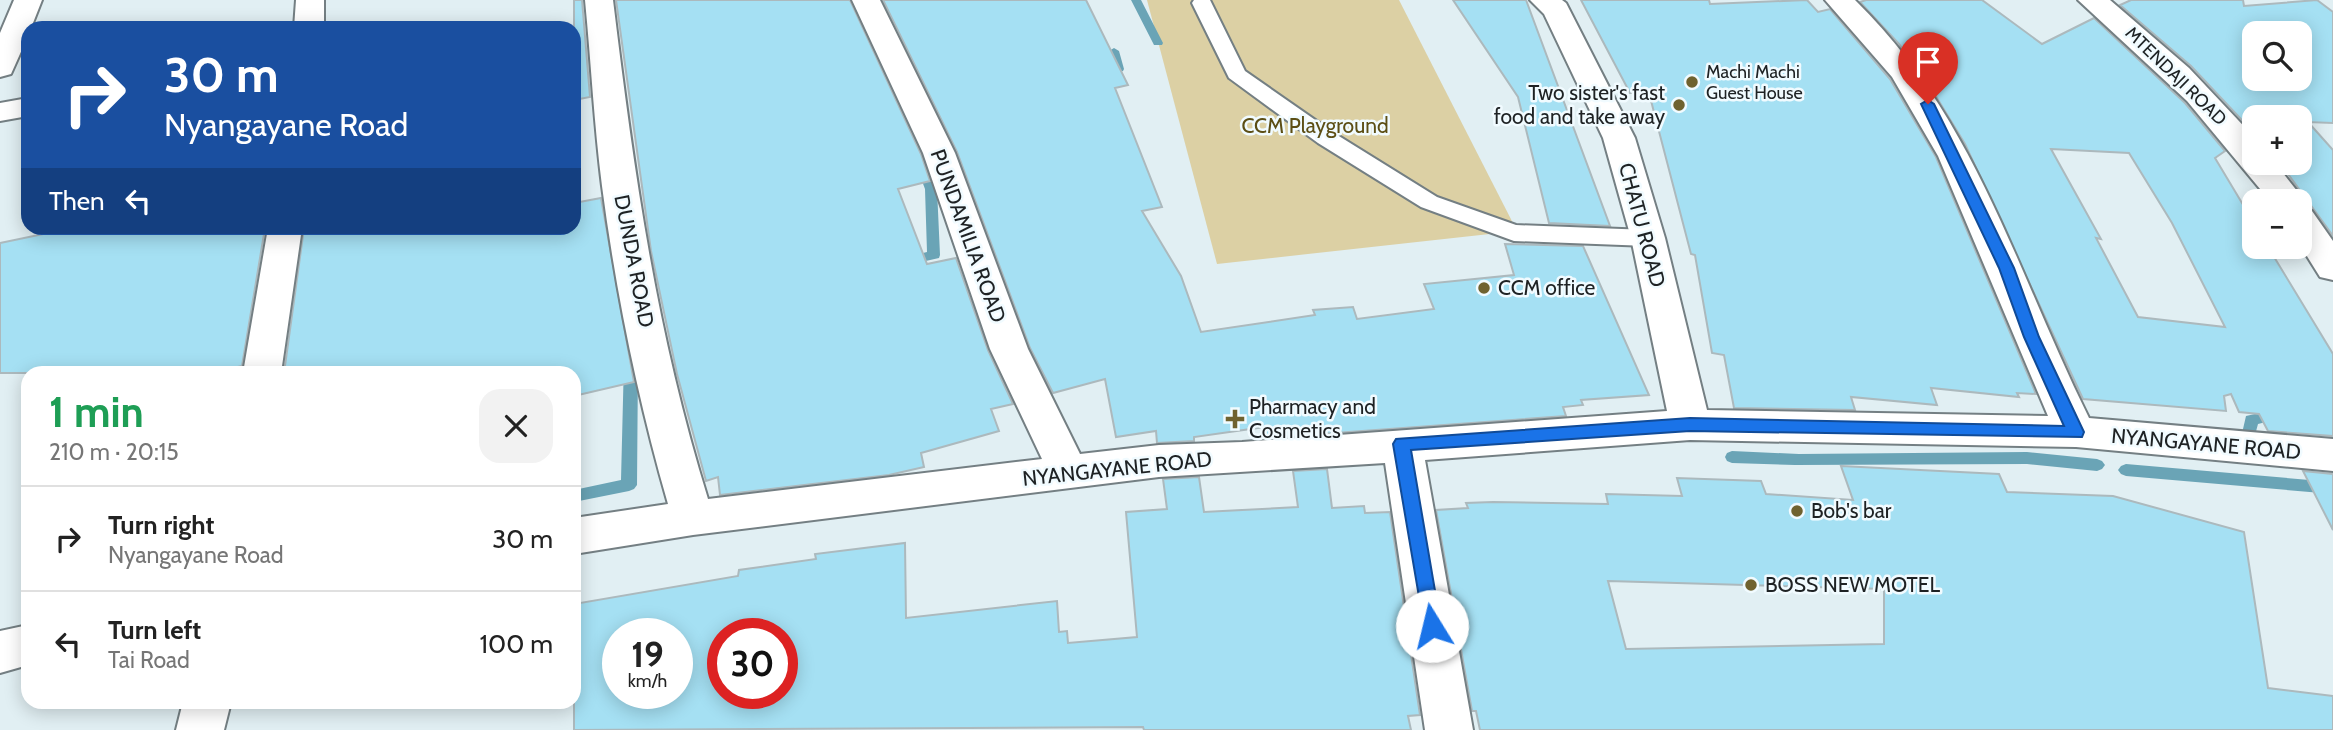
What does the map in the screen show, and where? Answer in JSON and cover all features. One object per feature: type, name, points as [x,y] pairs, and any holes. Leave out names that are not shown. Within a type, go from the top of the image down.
[{"type":"street","points":[[0,68],[27,0]]},
{"type":"street","points":[[309,21],[310,0]]},
{"type":"street","name":"DUNDA ROAD","points":[[599,0],[619,184],[630,249],[668,436],[693,518]]},
{"type":"street","name":"PUNDAMILIA ROAD","points":[[866,0],[939,153],[1009,349],[1069,473]]},
{"type":"street","name":"CHATU ROAD","points":[[1544,0],[1556,9],[1619,138],[1648,238],[1690,425]]},
{"type":"street","points":[[1839,0],[1878,39],[1928,104],[2007,268],[2032,337],[2076,432]]},
{"type":"street","name":"MTENDAJI ROAD","points":[[2092,0],[2140,38],[2211,106],[2242,143]]},
{"type":"street","points":[[0,112],[21,108]]},
{"type":"street","points":[[2267,175],[2279,189]]},
{"type":"street","points":[[263,366],[284,235]]},
{"type":"street","points":[[2312,237],[2333,268]]},
{"type":"street","name":"NYANGAYANE ROAD","points":[[581,535],[693,518],[1159,461],[1242,458],[1402,444],[1690,425],[2076,432],[2333,455]]},
{"type":"street","points":[[1402,444],[1449,730]]},
{"type":"street","points":[[0,652],[21,647]]},
{"type":"street","points":[[200,730],[205,709]]},
{"type":"lane","points":[[1202,3],[1236,75],[1326,138],[1429,202],[1514,233],[1648,238]]},
{"type":"green space","name":"CCM Playground","points":[[1147,0],[1399,0],[1517,231],[1217,264]]},
{"type":"building","points":[[574,0],[582,0],[590,97],[581,99],[581,21],[574,21]]},
{"type":"building","points":[[616,0],[850,0],[921,154],[930,181],[898,189],[927,264],[956,258],[988,350],[1013,404],[991,409],[999,431],[921,453],[924,467],[889,475],[720,495],[718,477],[706,481],[677,374],[651,251]]},
{"type":"building","points":[[883,0],[1086,0],[1128,85],[1115,88],[1162,207],[1142,211],[1181,276],[1201,332],[1315,315],[1313,310],[1353,307],[1357,319],[1434,309],[1424,284],[1514,275],[1505,244],[1583,246],[1649,395],[1581,400],[1583,405],[1563,407],[1566,416],[1266,438],[1265,427],[1194,437],[1194,441],[1157,443],[1156,431],[1116,437],[1105,379],[1053,393],[1030,348],[957,152]]},
{"type":"building","points":[[1453,0],[1526,0],[1610,226],[1549,223],[1518,97]]},
{"type":"building","points":[[1581,0],[1709,0],[1710,4],[1807,0],[1818,12],[1830,9],[1890,79],[1936,157],[2036,394],[2017,393],[2019,397],[1931,388],[1937,405],[1851,397],[1855,410],[1734,408],[1724,355],[1712,353],[1695,255],[1691,254],[1649,93],[1630,93]]},
{"type":"building","points":[[1982,0],[2042,44],[2094,18],[2185,103],[2225,151],[2215,158],[2242,203],[2242,259],[2275,259],[2333,354],[2333,436],[2268,431],[2259,414],[2239,412],[2231,394],[2224,396],[2226,411],[2083,399],[1965,144],[1934,93],[1899,44],[1860,2]],"holes":[[[2051,149],[2129,153],[2172,223],[2225,327],[2138,317],[2096,238],[2101,239]]]},
{"type":"building","points":[[2131,0],[2243,0],[2244,6],[2317,0],[2333,12],[2333,123],[2312,122],[2312,105],[2242,105],[2242,120],[2191,66],[2120,5]]},
{"type":"building","points":[[2312,126],[2333,150],[2333,236],[2312,207],[2312,189],[2299,189],[2289,175],[2312,175]]},
{"type":"building","points":[[601,198],[634,382],[581,394],[581,366],[285,366],[303,235],[581,235],[581,202]]},
{"type":"building","points":[[38,235],[264,235],[242,366],[21,366],[21,373],[0,373],[0,243]]},
{"type":"building","points":[[1841,466],[1999,474],[2007,492],[2113,496],[2244,532],[2268,688],[2333,696],[2333,730],[1480,730],[1476,711],[1472,711],[1436,510],[1468,508],[1466,503],[1493,502],[1608,504],[1606,494],[1682,496],[1677,478],[1761,481],[1766,494],[1853,500]],"holes":[[[1608,581],[1884,589],[1884,644],[1626,649]]]},
{"type":"building","points":[[1327,469],[1332,508],[1364,506],[1365,513],[1390,512],[1420,715],[1408,716],[1411,730],[1144,730],[1143,727],[574,730],[574,709],[581,709],[581,603],[738,576],[739,570],[816,559],[815,554],[905,543],[906,618],[1057,601],[1059,632],[1067,631],[1068,643],[1137,637],[1126,512],[1167,509],[1163,479],[1199,477],[1204,512],[1298,507],[1293,471]]},
{"type":"building","points":[[2303,471],[2333,474],[2333,530]]},
{"type":"waterway","points":[[1136,0],[1158,43]]},
{"type":"waterway","points":[[1114,51],[1119,69]]},
{"type":"waterway","points":[[895,84],[900,106],[931,189],[934,255],[908,261]]},
{"type":"waterway","points":[[581,495],[629,485],[631,360],[646,349]]},
{"type":"waterway","points":[[2247,442],[2251,420],[2277,414]]},
{"type":"waterway","points":[[1732,457],[1795,459]]},
{"type":"waterway","points":[[1803,459],[2027,458],[2097,465]]},
{"type":"waterway","points":[[2126,470],[2333,488]]},
{"type":"place","name":"Machi Machi Guest House","points":[[1692,82]]},
{"type":"place","name":"Two sister's fast food and take away","points":[[1679,105]]},
{"type":"place","name":"CCM office","points":[[1484,288]]},
{"type":"place","name":"Pharmacy and Cosmetics","points":[[1235,419]]},
{"type":"place","name":"Bob's bar","points":[[1797,511]]},
{"type":"place","name":"BOSS NEW MOTEL","points":[[1751,585]]},
{"type":"route","points":[[1432,626],[1402,444],[1690,425],[2076,432],[2032,337],[2007,268],[1928,104]]}]
